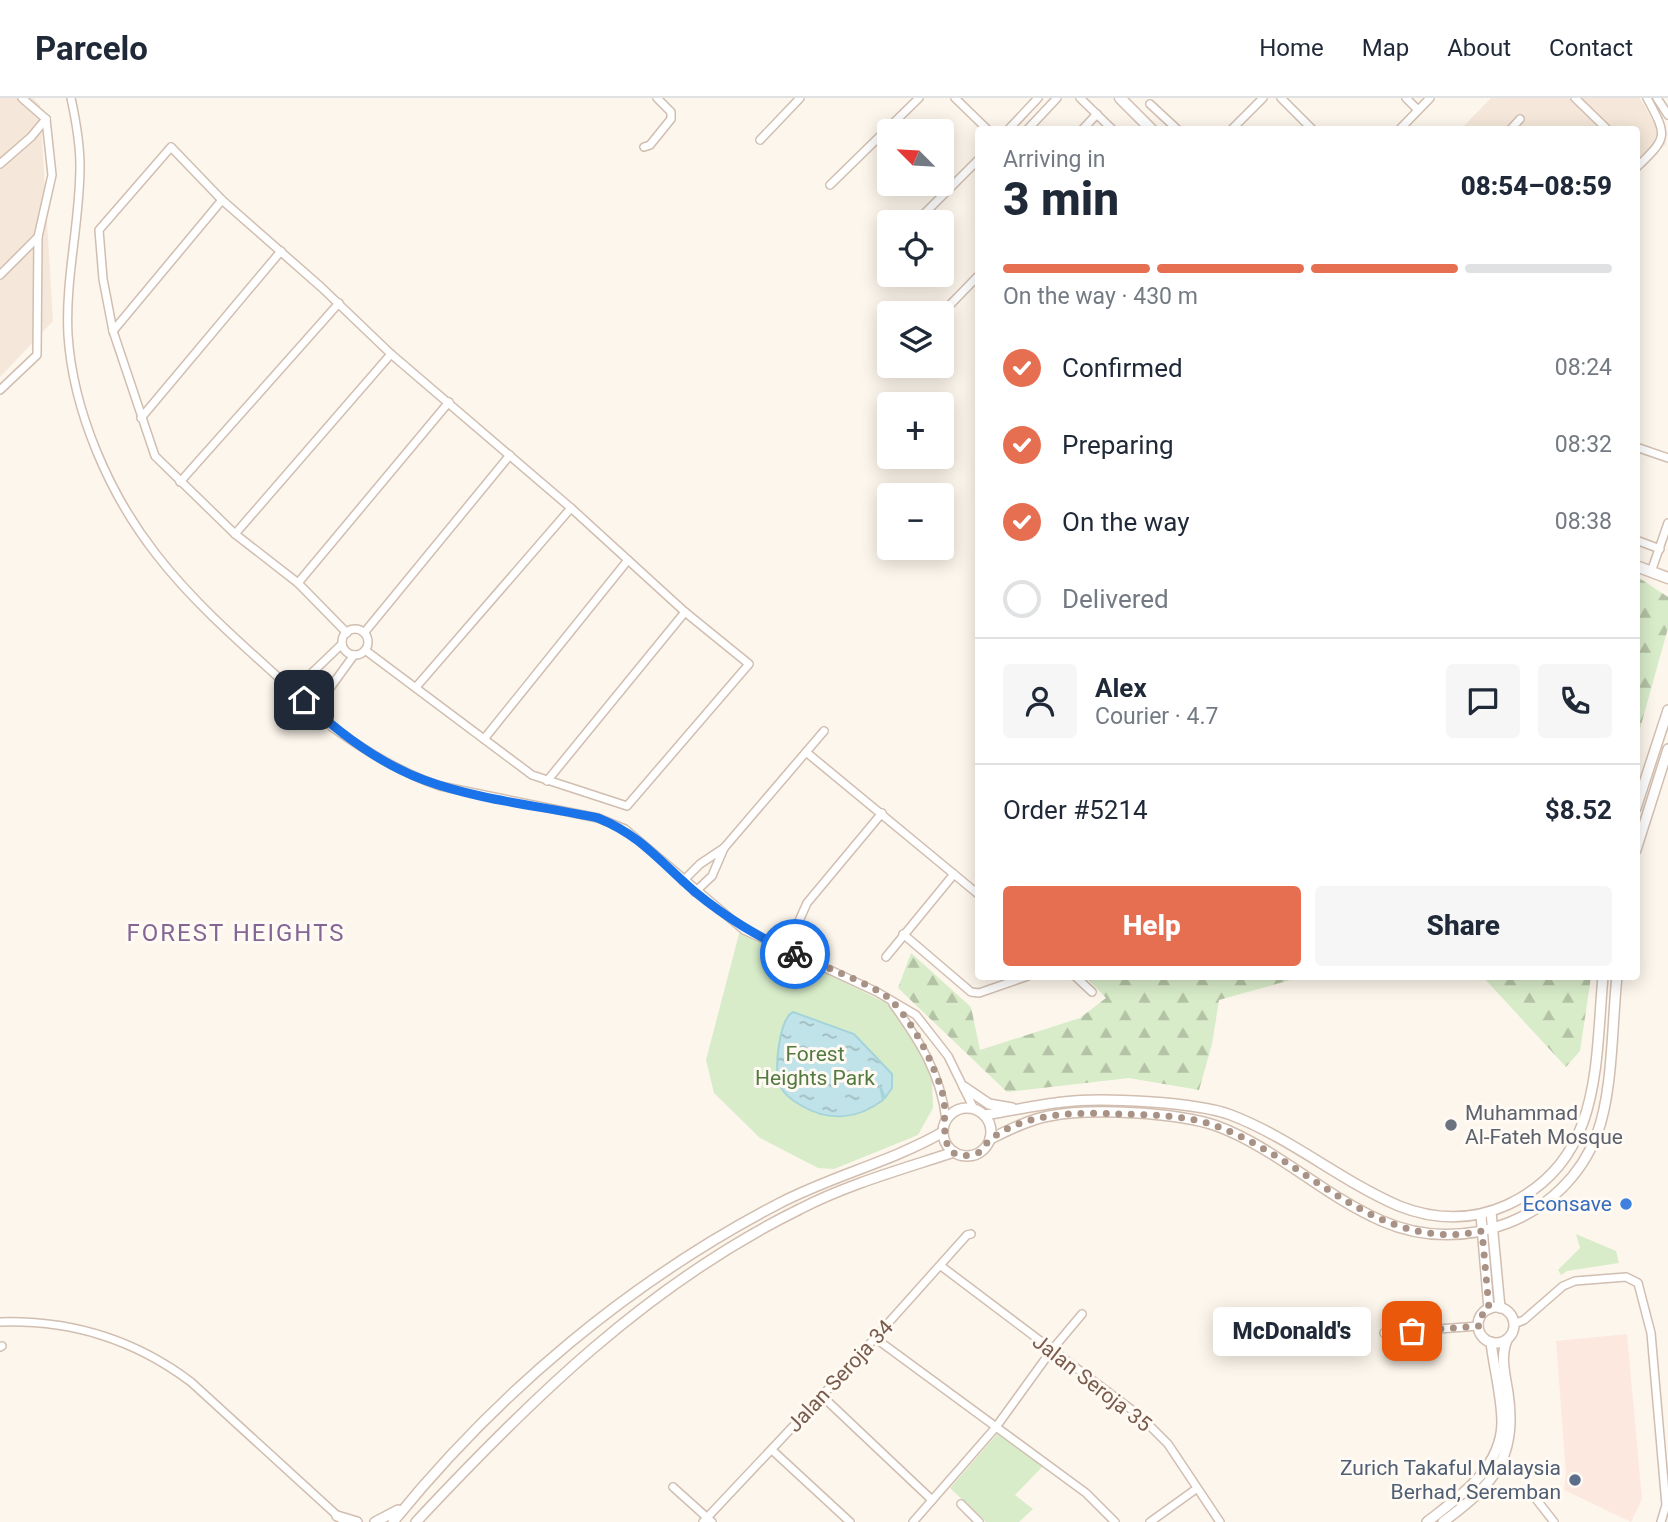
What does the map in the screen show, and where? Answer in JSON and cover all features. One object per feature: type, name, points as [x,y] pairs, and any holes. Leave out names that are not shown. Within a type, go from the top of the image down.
[{"type":"main road","points":[[1120,98],[1148,126]]},
{"type":"main road","points":[[1640,568],[1668,580]]},
{"type":"main road","points":[[1640,568],[1668,580]]},
{"type":"street","points":[[0,390],[37,355],[37,237],[52,176],[46,119],[22,98]]},
{"type":"street","points":[[71,98],[78,132],[80,168],[68,291],[68,335],[73,374],[92,436],[121,499],[155,553],[182,584],[333,728],[359,746],[422,780],[598,818],[625,829],[650,847],[695,892],[744,930],[877,992],[916,1015],[948,1056],[974,1109]]},
{"type":"street","points":[[644,147],[650,145],[671,119],[671,112],[657,98]]},
{"type":"street","points":[[787,98],[794,105]]},
{"type":"street","points":[[760,140],[800,98]]},
{"type":"street","points":[[830,185],[919,98]]},
{"type":"street","points":[[955,98],[984,126]]},
{"type":"street","points":[[1012,126],[1038,98]]},
{"type":"street","points":[[1031,126],[1057,98]]},
{"type":"street","points":[[1080,98],[1109,126]]},
{"type":"street","points":[[1235,126],[1263,98]]},
{"type":"street","points":[[1281,98],[1309,126]]},
{"type":"street","points":[[1406,98],[1418,110]]},
{"type":"street","points":[[1403,126],[1430,98]]},
{"type":"street","points":[[1575,98],[1604,126]]},
{"type":"street","points":[[1640,160],[1664,141],[1665,134],[1647,98]]},
{"type":"street","points":[[1657,98],[1667,111]]},
{"type":"street","points":[[1150,104],[1174,126]]},
{"type":"street","points":[[1086,126],[1097,114]]},
{"type":"street","points":[[0,164],[46,119]]},
{"type":"street","points":[[1514,126],[1520,119]]},
{"type":"street","points":[[346,633],[298,583],[235,534],[155,456],[141,418],[113,331],[103,279],[99,230],[171,147],[222,200],[339,303],[391,354],[571,508],[685,612],[749,664],[627,806],[532,775],[417,686],[365,650]]},
{"type":"street","points":[[928,210],[975,163]]},
{"type":"street","points":[[113,331],[222,200]]},
{"type":"street","points":[[0,275],[37,237]]},
{"type":"street","points":[[141,418],[281,251]]},
{"type":"street","points":[[954,301],[975,279]]},
{"type":"street","points":[[180,482],[339,303]]},
{"type":"street","points":[[235,534],[391,354]]},
{"type":"street","points":[[298,583],[449,402]]},
{"type":"street","points":[[1640,448],[1668,458]]},
{"type":"street","points":[[364,633],[510,455]]},
{"type":"street","points":[[417,686],[571,508]]},
{"type":"street","points":[[1651,572],[1668,523]]},
{"type":"street","points":[[1640,542],[1660,549]]},
{"type":"street","points":[[484,739],[628,560]]},
{"type":"street","points":[[547,781],[685,612]]},
{"type":"street","points":[[346,633],[357,629],[364,633],[368,639],[365,650]]},
{"type":"street","points":[[294,690],[342,644],[346,633]]},
{"type":"street","points":[[342,644],[346,652],[354,655]]},
{"type":"street","points":[[314,710],[354,655],[365,650]]},
{"type":"street","points":[[1640,796],[1668,710]]},
{"type":"street","points":[[683,881],[700,864],[724,848],[824,731]]},
{"type":"street","points":[[1640,837],[1668,749]]},
{"type":"street","points":[[806,752],[975,892]]},
{"type":"street","points":[[799,921],[807,903],[881,813]]},
{"type":"street","points":[[695,892],[712,876],[724,848]]},
{"type":"street","points":[[886,957],[954,874]]},
{"type":"street","points":[[903,934],[971,992],[979,993],[1016,980]]},
{"type":"street","points":[[1078,980],[1092,992]]},
{"type":"street","points":[[984,1115],[1066,1101],[1203,1108],[1230,1115],[1284,1141],[1398,1205],[1454,1218],[1481,1215],[1526,1196],[1552,1177],[1581,1132],[1594,1086],[1604,980]]},
{"type":"street","points":[[891,1000],[919,1040],[932,1065],[943,1096],[946,1120],[943,1132],[946,1143],[954,1152],[965,1156],[978,1153],[990,1139],[1024,1124],[1067,1113],[1142,1115],[1197,1121],[1239,1136],[1358,1208],[1400,1228],[1448,1236],[1493,1229],[1521,1218],[1557,1193],[1583,1161],[1597,1134],[1605,1105],[1616,980]]},
{"type":"street","points":[[964,1087],[989,1104],[1028,1108]]},
{"type":"street","points":[[946,1120],[961,1108],[974,1109],[984,1115],[990,1126],[990,1139]]},
{"type":"street","points":[[393,1522],[506,1398],[549,1360],[673,1265],[809,1188],[923,1143],[943,1132]]},
{"type":"street","points":[[416,1522],[534,1399],[576,1361],[688,1273],[802,1207],[954,1152]]},
{"type":"street","points":[[1491,1212],[1500,1308]]},
{"type":"street","points":[[1481,1215],[1489,1309]]},
{"type":"street","name":"Jalan Seroja 34","points":[[707,1521],[967,1235],[971,1234]]},
{"type":"street","name":"Jalan Seroja 35","points":[[941,1266],[1140,1416],[1168,1444],[1220,1522]]},
{"type":"street","points":[[1443,1522],[1489,1484],[1510,1438],[1512,1417],[1503,1355],[1514,1324],[1524,1320],[1563,1286],[1574,1281],[1626,1277],[1635,1280],[1651,1333],[1666,1482],[1666,1504],[1661,1522]]},
{"type":"street","points":[[1507,1340],[1491,1342],[1482,1336],[1479,1326],[1481,1316],[1489,1309],[1500,1308],[1510,1314],[1514,1324]]},
{"type":"street","points":[[912,1522],[996,1427],[1051,1351],[1082,1314]]},
{"type":"street","points":[[0,1322],[79,1327],[139,1348],[167,1364],[201,1391],[340,1520],[357,1522]]},
{"type":"street","points":[[1384,1333],[1479,1326]]},
{"type":"street","points":[[875,1339],[1086,1493],[1115,1522]]},
{"type":"street","points":[[1427,1522],[1472,1487],[1496,1445],[1501,1413],[1491,1342]]},
{"type":"street","points":[[822,1396],[932,1500]]},
{"type":"street","points":[[772,1450],[849,1522]]},
{"type":"street","points":[[673,1487],[707,1521]]},
{"type":"street","points":[[1150,1522],[1196,1489]]},
{"type":"street","points":[[1536,1499],[1554,1522]]},
{"type":"street","points":[[374,1522],[390,1516],[409,1502]]},
{"type":"street","points":[[961,1504],[979,1522]]},
{"type":"shaded area","points":[[0,98],[33,98],[40,105],[53,321],[0,377]]},
{"type":"shaded area","points":[[1491,98],[1640,98],[1666,144],[1640,169],[1640,126],[1464,126]]},
{"type":"shaded area","points":[[1627,1334],[1642,1499],[1631,1522],[1564,1490],[1566,1474],[1556,1341]]},
{"type":"green space","points":[[1640,579],[1668,597],[1668,628],[1640,729]]},
{"type":"green space","name":"Forest Heights Park","points":[[740,930],[888,1004],[915,1042],[932,1080],[933,1108],[918,1135],[834,1169],[818,1168],[760,1138],[714,1093],[706,1060]]},
{"type":"green space","points":[[911,953],[971,1007],[980,1050],[1080,1018],[1106,998],[1089,980],[1290,980],[1219,1000],[1212,1044],[1199,1090],[1129,1078],[1007,1092],[898,988]]},
{"type":"green space","points":[[1486,980],[1591,980],[1580,1051],[1566,1067]]},
{"type":"green space","points":[[1576,1234],[1616,1251],[1619,1263],[1567,1271],[1561,1275],[1558,1270],[1580,1248]]},
{"type":"green space","points":[[999,1432],[1044,1465],[1015,1495],[1033,1509],[1019,1522],[986,1522],[950,1488]]},
{"type":"water","points":[[793,1012],[854,1034],[892,1074],[892,1088],[885,1098],[880,1086],[883,1100],[864,1111],[833,1116],[812,1111],[789,1097],[779,1084],[778,1057],[784,1024]]},
{"type":"way so far","points":[[795,954],[891,1000],[919,1040],[932,1065],[943,1096],[946,1120],[944,1138],[954,1152],[965,1156],[978,1153],[990,1139],[1046,1116],[1093,1113],[1167,1116],[1217,1126],[1239,1136],[1358,1208],[1400,1228],[1448,1236],[1482,1231],[1489,1309],[1481,1316],[1479,1326],[1412,1331]]},
{"type":"place","name":"Muhammad Al-Fateh Mosque","points":[[1451,1125]]},
{"type":"place","name":"Econsave","points":[[1626,1204]]},
{"type":"place","name":"McDonald's","points":[[1412,1331]]},
{"type":"place","name":"Zurich Takaful Malaysia Berhad, Seremban","points":[[1575,1480]]},
{"type":"district","name":"FOREST HEIGHTS","points":[[236,933]]},
{"type":"route","points":[[304,700],[333,728],[359,746],[422,780],[598,818],[625,829],[650,847],[695,892],[744,930],[795,954]]}]
